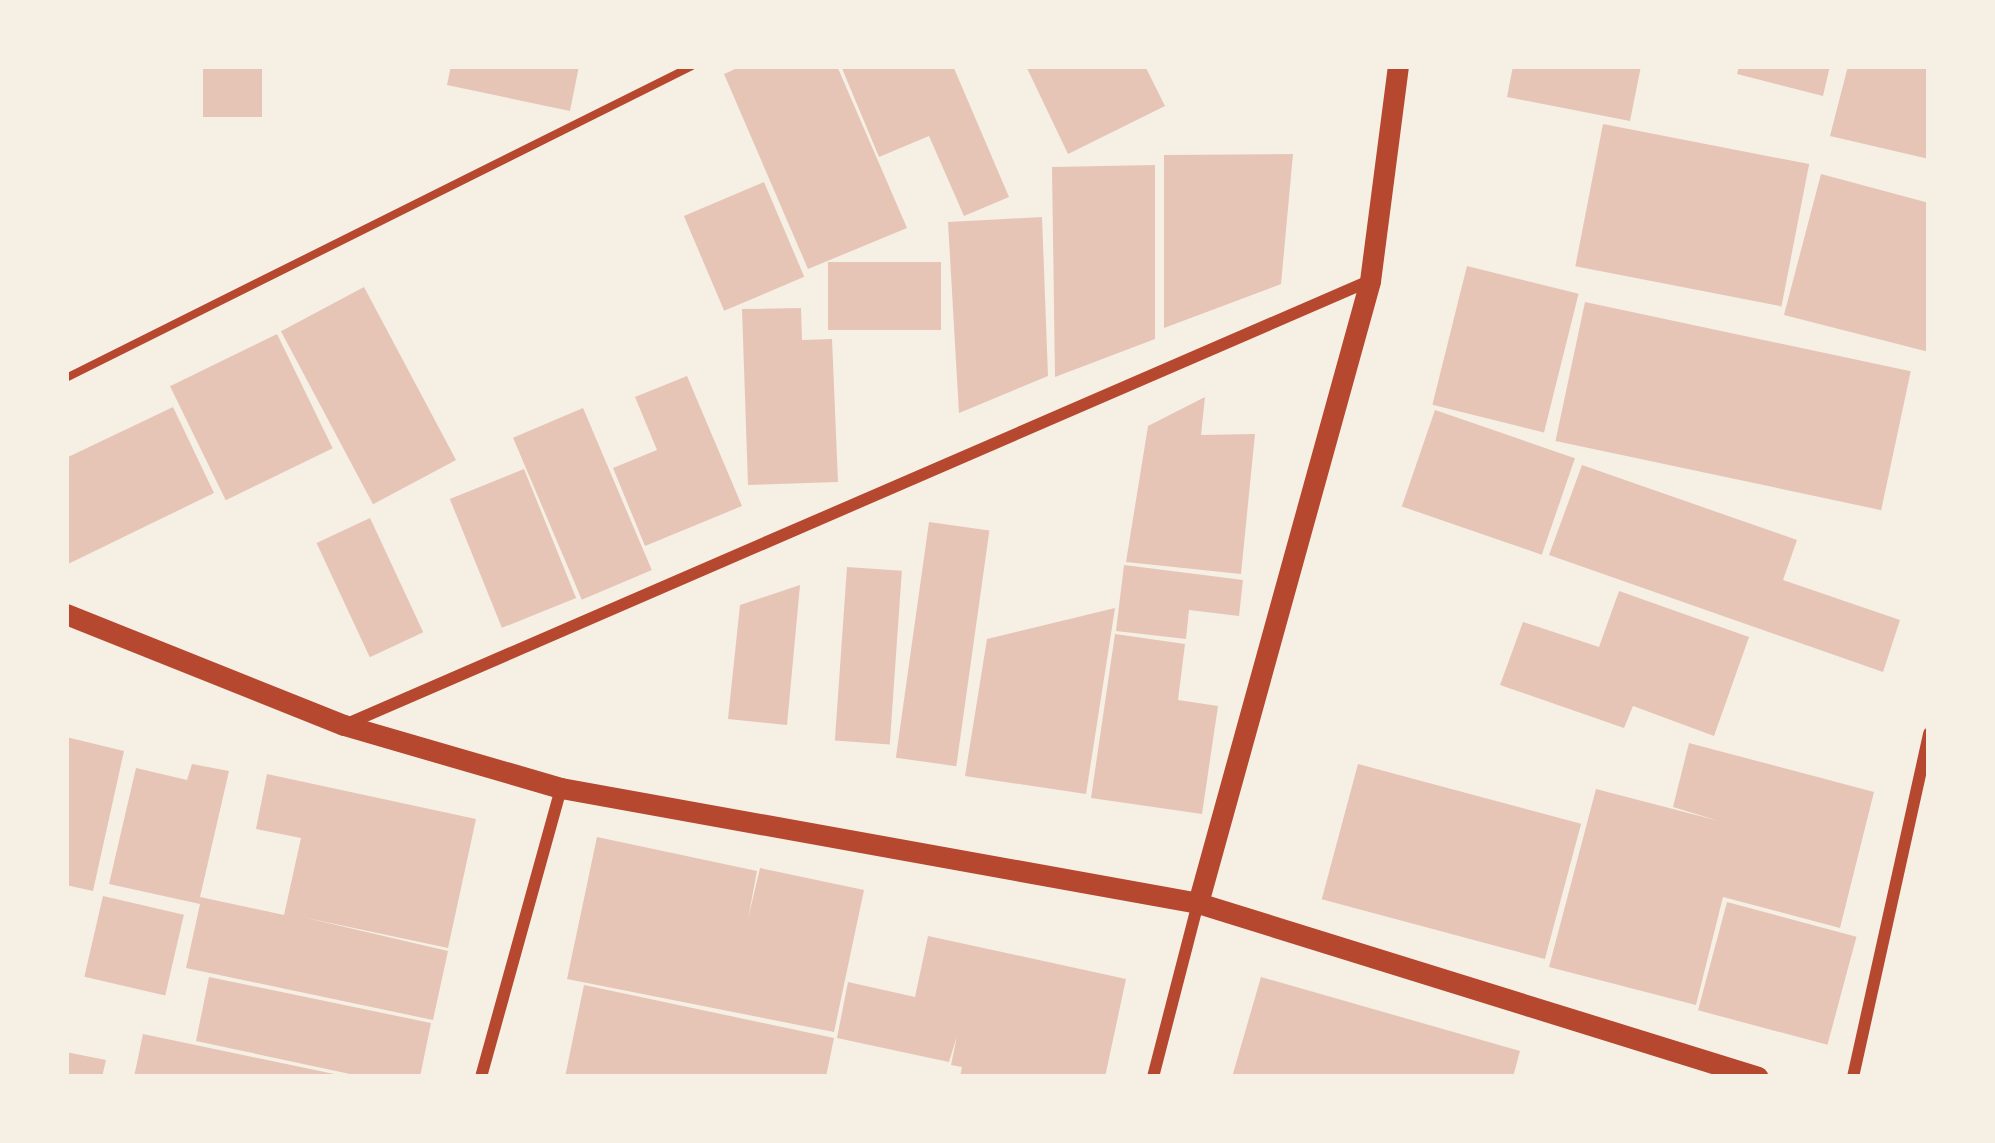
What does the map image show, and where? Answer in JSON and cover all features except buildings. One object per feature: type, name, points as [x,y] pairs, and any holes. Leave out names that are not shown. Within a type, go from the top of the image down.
[{"type":"street","points":[[1153,1077],[1370,281],[1398,66]]},
{"type":"street","points":[[344,725],[1370,281]]},
{"type":"street","points":[[66,614],[344,725],[561,788],[1198,903],[1758,1077]]},
{"type":"street","points":[[1853,1077],[1929,734]]},
{"type":"street","points":[[481,1077],[561,788]]},
{"type":"path","points":[[66,378],[692,66]]}]
